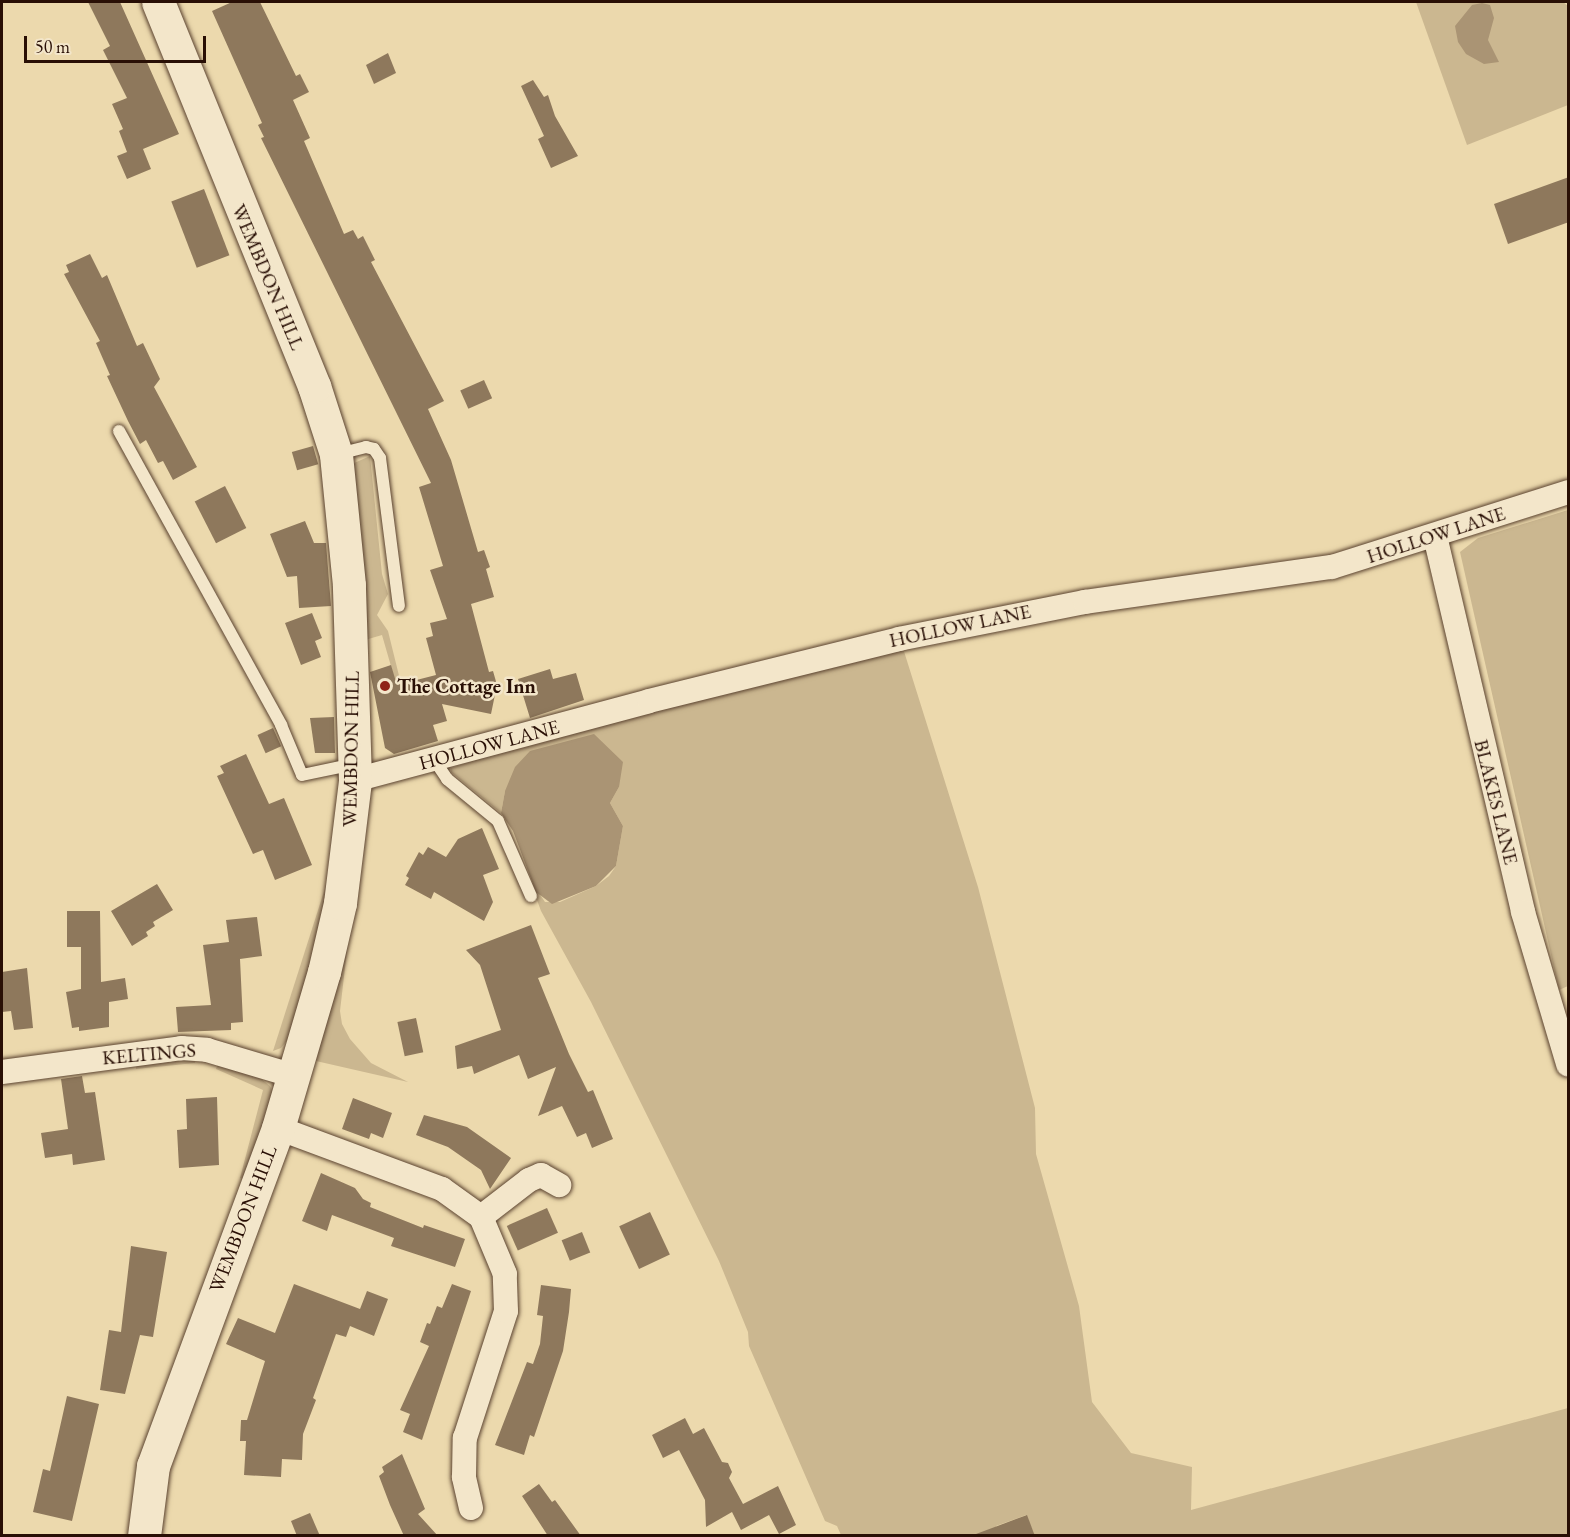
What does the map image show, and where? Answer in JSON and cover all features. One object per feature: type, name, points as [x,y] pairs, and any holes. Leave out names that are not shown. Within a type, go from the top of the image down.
[{"type":"main road","name":"WEMBDON HILL","points":[[144,1536],[153,1466],[162,1437],[278,1128],[294,1076],[340,903],[355,772],[349,585],[336,454],[314,386],[158,2]]},
{"type":"street","name":"HOLLOW LANE","points":[[355,772],[435,761],[649,700],[898,639],[1085,602],[1275,578],[1362,559],[1569,492]]},
{"type":"street","name":"BLAKES LANE","points":[[1435,536],[1521,902],[1569,1064]]},
{"type":"street","name":"KELTINGS","points":[[2,1072],[181,1048],[207,1050],[294,1076]]},
{"type":"street","points":[[278,1128],[442,1189],[481,1217],[505,1274],[506,1311],[465,1438],[464,1477],[471,1508]]},
{"type":"street","points":[[481,1217],[530,1180],[541,1175],[559,1185]]},
{"type":"lane","points":[[119,431],[280,725],[302,775],[355,772]]},
{"type":"lane","points":[[336,454],[366,447],[375,449],[380,458],[399,606]]},
{"type":"lane","points":[[435,761],[447,779],[498,821],[531,896]]},
{"type":"shaded area","points":[[1416,2],[1563,2],[1568,6],[1568,105],[1467,145]]},
{"type":"shaded area","points":[[1482,3],[1490,5],[1494,18],[1488,40],[1499,62],[1484,64],[1466,54],[1458,42],[1455,26],[1472,5]]},
{"type":"shaded area","points":[[370,456],[382,574],[388,594],[377,615],[388,631],[405,700],[401,701],[382,635],[365,640],[352,464]]},
{"type":"shaded area","points":[[1568,510],[1568,986],[1559,990],[1460,552],[1478,538]]},
{"type":"shaded area","points":[[902,645],[978,887],[1035,1108],[1036,1154],[1079,1306],[1092,1402],[1131,1453],[1192,1467],[1191,1510],[1568,1408],[1568,1535],[1035,1536],[1026,1515],[996,1526],[1000,1535],[841,1535],[837,1526],[825,1521],[749,1346],[748,1332],[719,1261],[591,1002],[541,911],[529,878],[545,902],[560,902],[596,886],[609,876],[616,866],[623,826],[610,803],[619,787],[505,791],[501,813],[451,772],[451,768],[491,755]]},
{"type":"shaded area","points":[[594,734],[623,762],[619,787],[610,803],[623,826],[616,866],[596,886],[552,904],[536,892],[513,831],[501,813],[505,791],[515,767],[530,751]]},
{"type":"shaded area","points":[[327,882],[332,885],[289,1038],[281,1048],[273,1051]]},
{"type":"shaded area","points":[[350,925],[340,1011],[342,1024],[350,1039],[371,1063],[408,1082],[316,1061]]},
{"type":"shaded area","points":[[194,1057],[195,1063],[136,1069],[136,1061]]},
{"type":"shaded area","points":[[218,1063],[255,1074],[270,1086],[274,1095],[245,1180],[240,1178],[263,1090],[216,1069]]},
{"type":"building","points":[[88,2],[120,2],[179,134],[143,149],[151,169],[127,179],[117,156],[127,152],[119,131],[123,129],[112,104],[127,98],[103,50],[110,46]]},
{"type":"building","points":[[232,2],[260,2],[296,76],[300,74],[309,92],[293,100],[310,138],[304,141],[344,234],[353,230],[358,239],[363,236],[375,260],[371,262],[444,401],[428,409],[451,460],[478,552],[484,550],[490,567],[486,569],[494,597],[471,604],[489,672],[493,671],[497,685],[491,714],[442,704],[447,721],[433,725],[438,741],[394,754],[385,748],[370,672],[391,665],[397,685],[436,675],[426,638],[433,636],[430,623],[447,619],[430,570],[443,566],[419,487],[431,483],[261,138],[264,137],[258,125],[262,123],[212,11]]},
{"type":"building","points":[[388,53],[396,73],[374,84],[366,65]]},
{"type":"building","points":[[533,80],[544,97],[548,95],[555,116],[578,156],[551,168],[538,139],[544,136],[521,86]]},
{"type":"building","points":[[1569,177],[1569,222],[1508,244],[1494,204]]},
{"type":"building","points":[[204,189],[229,255],[197,268],[171,202]]},
{"type":"building","points":[[90,254],[102,278],[107,275],[137,346],[143,343],[160,379],[154,387],[197,467],[173,480],[163,461],[158,463],[146,440],[140,444],[107,376],[110,375],[96,343],[100,341],[64,274],[69,272],[66,265]]},
{"type":"building","points":[[484,380],[492,398],[468,409],[460,391]]},
{"type":"building","points":[[313,446],[318,464],[297,470],[292,452]]},
{"type":"building","points":[[225,486],[246,528],[216,543],[195,501]]},
{"type":"building","points":[[305,521],[314,543],[326,543],[331,606],[299,608],[297,576],[287,577],[270,534]]},
{"type":"building","points":[[312,613],[322,638],[315,641],[321,657],[301,665],[285,623]]},
{"type":"building","points":[[550,669],[553,679],[576,673],[584,700],[530,718],[518,679]]},
{"type":"building","points":[[334,717],[335,753],[315,753],[310,718]]},
{"type":"building","points":[[273,728],[281,746],[266,753],[257,735]]},
{"type":"building","points":[[246,754],[269,804],[284,798],[312,865],[275,880],[263,850],[253,854],[217,776],[224,773],[220,766]]},
{"type":"building","points":[[482,828],[499,869],[483,875],[493,902],[484,921],[434,892],[431,899],[405,885],[409,878],[406,876],[419,852],[423,855],[428,847],[446,857],[458,839]]},
{"type":"building","points":[[157,884],[173,910],[153,922],[155,926],[146,932],[148,936],[132,946],[111,911]]},
{"type":"building","points":[[67,911],[100,911],[101,982],[125,978],[128,999],[109,1002],[109,1027],[79,1031],[79,1027],[72,1028],[66,992],[81,989],[81,947],[67,947]]},
{"type":"building","points":[[257,917],[262,956],[240,959],[243,1022],[231,1023],[231,1030],[178,1032],[176,1007],[211,1005],[203,945],[229,942],[226,920]]},
{"type":"building","points":[[531,925],[550,974],[538,978],[569,1054],[588,1092],[593,1090],[613,1139],[592,1148],[586,1133],[577,1137],[562,1106],[538,1116],[556,1067],[528,1079],[519,1055],[474,1074],[472,1066],[457,1069],[455,1046],[501,1030],[480,965],[466,950]]},
{"type":"building","points":[[27,968],[33,1028],[14,1030],[11,1011],[2,1012],[2,972]]},
{"type":"building","points":[[416,1018],[423,1052],[405,1056],[397,1022]]},
{"type":"building","points":[[82,1076],[85,1093],[95,1092],[105,1160],[73,1165],[72,1154],[45,1158],[41,1133],[68,1129],[61,1079]]},
{"type":"building","points":[[217,1097],[219,1165],[179,1168],[177,1130],[187,1129],[186,1099]]},
{"type":"building","points":[[353,1098],[392,1113],[383,1138],[371,1133],[369,1139],[342,1129]]},
{"type":"building","points":[[424,1115],[467,1127],[511,1158],[490,1189],[481,1170],[448,1147],[416,1135]]},
{"type":"building","points":[[321,1173],[355,1188],[363,1199],[371,1203],[370,1207],[423,1228],[424,1225],[465,1239],[455,1267],[391,1246],[394,1238],[332,1215],[327,1231],[302,1221]]},
{"type":"building","points":[[547,1208],[558,1233],[518,1251],[507,1226]]},
{"type":"building","points":[[650,1212],[670,1255],[639,1269],[619,1226]]},
{"type":"building","points":[[582,1232],[590,1252],[570,1261],[562,1240]]},
{"type":"building","points":[[131,1246],[167,1252],[153,1337],[140,1335],[125,1394],[100,1390],[109,1330],[121,1332]]},
{"type":"building","points":[[294,1284],[360,1309],[367,1291],[388,1299],[374,1336],[350,1326],[346,1337],[336,1334],[303,1434],[302,1460],[282,1459],[281,1477],[244,1475],[246,1441],[240,1441],[241,1420],[247,1420],[265,1361],[226,1344],[238,1318],[275,1333]]},
{"type":"building","points":[[452,1284],[471,1291],[422,1440],[403,1432],[410,1414],[400,1410],[429,1346],[420,1342],[427,1323],[430,1324],[437,1306],[442,1308]]},
{"type":"building","points":[[541,1285],[571,1289],[569,1312],[563,1351],[534,1437],[530,1435],[524,1455],[495,1445],[527,1362],[533,1364],[540,1344],[543,1316],[537,1315]]},
{"type":"building","points":[[67,1396],[99,1404],[72,1521],[33,1512],[43,1469],[50,1471]]},
{"type":"building","points":[[685,1418],[693,1434],[704,1428],[722,1462],[728,1463],[732,1472],[729,1478],[743,1504],[778,1486],[796,1525],[779,1534],[769,1515],[741,1530],[732,1512],[706,1527],[705,1500],[679,1450],[663,1458],[652,1435]]},
{"type":"building","points":[[402,1454],[425,1509],[418,1514],[438,1536],[404,1536],[390,1505],[379,1476],[384,1472],[382,1467]]},
{"type":"building","points":[[539,1484],[552,1502],[555,1500],[581,1536],[548,1536],[522,1496]]},
{"type":"building","points":[[310,1513],[320,1536],[297,1536],[291,1521]]},
{"type":"building","points":[[1027,1515],[1035,1536],[977,1536],[976,1534]]},
{"type":"place","name":"The Cottage Inn","points":[[385,686]]}]
